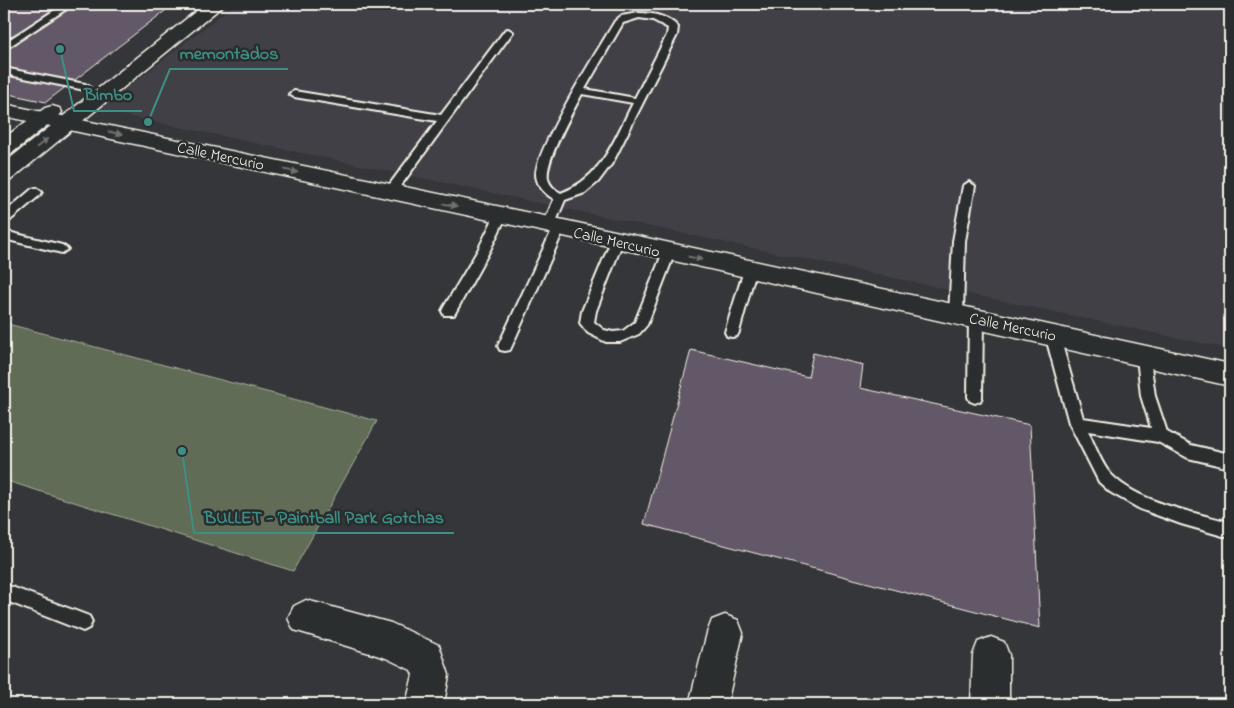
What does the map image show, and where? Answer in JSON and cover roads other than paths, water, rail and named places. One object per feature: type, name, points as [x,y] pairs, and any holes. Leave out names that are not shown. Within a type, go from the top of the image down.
[{"type":"main road","points":[[4,148],[191,4]]},
{"type":"main road","points":[[4,174],[216,4]]},
{"type":"main road","points":[[108,69],[128,73]]},
{"type":"main road","name":"Calle Mercurio","points":[[4,110],[554,226],[1052,334],[1230,375]]},
{"type":"main road","points":[[306,618],[390,641],[426,658],[431,675],[425,704]]},
{"type":"main road","points":[[708,704],[725,634]]},
{"type":"main road","points":[[990,704],[991,655]]},
{"type":"lane","points":[[4,48],[70,4]]},
{"type":"lane","points":[[634,15],[666,21],[672,27],[672,35],[608,160],[594,179],[581,190],[560,198],[547,189],[542,172],[563,119],[622,18],[634,15]]},
{"type":"lane","points":[[390,192],[508,32]]},
{"type":"lane","points":[[4,71],[85,87]]},
{"type":"lane","points":[[580,91],[638,101]]},
{"type":"lane","points":[[294,94],[444,119]]},
{"type":"lane","points":[[968,186],[966,208],[959,241],[975,397]]},
{"type":"lane","points":[[4,219],[36,192]]},
{"type":"lane","points":[[505,346],[554,226],[560,198]]},
{"type":"lane","points":[[449,310],[501,215]]},
{"type":"lane","points":[[4,235],[62,249]]},
{"type":"lane","points":[[617,241],[589,311],[587,323],[591,329],[599,334],[611,338],[623,337],[632,333],[640,325],[669,252]]},
{"type":"lane","points":[[732,332],[750,270]]},
{"type":"lane","points":[[1052,334],[1076,423],[1096,465],[1105,478],[1130,496],[1165,512],[1230,530]]},
{"type":"lane","points":[[1144,356],[1148,396],[1162,436]]},
{"type":"lane","points":[[1076,423],[1162,436],[1188,451],[1230,461]]},
{"type":"lane","points":[[4,592],[83,622]]},
{"type":"place","name":"Bimbo","points":[[60,49]]},
{"type":"place","name":"memontados","points":[[148,122]]},
{"type":"place","name":"BULLET - Paintball Park Gotchas","points":[[182,451]]}]
